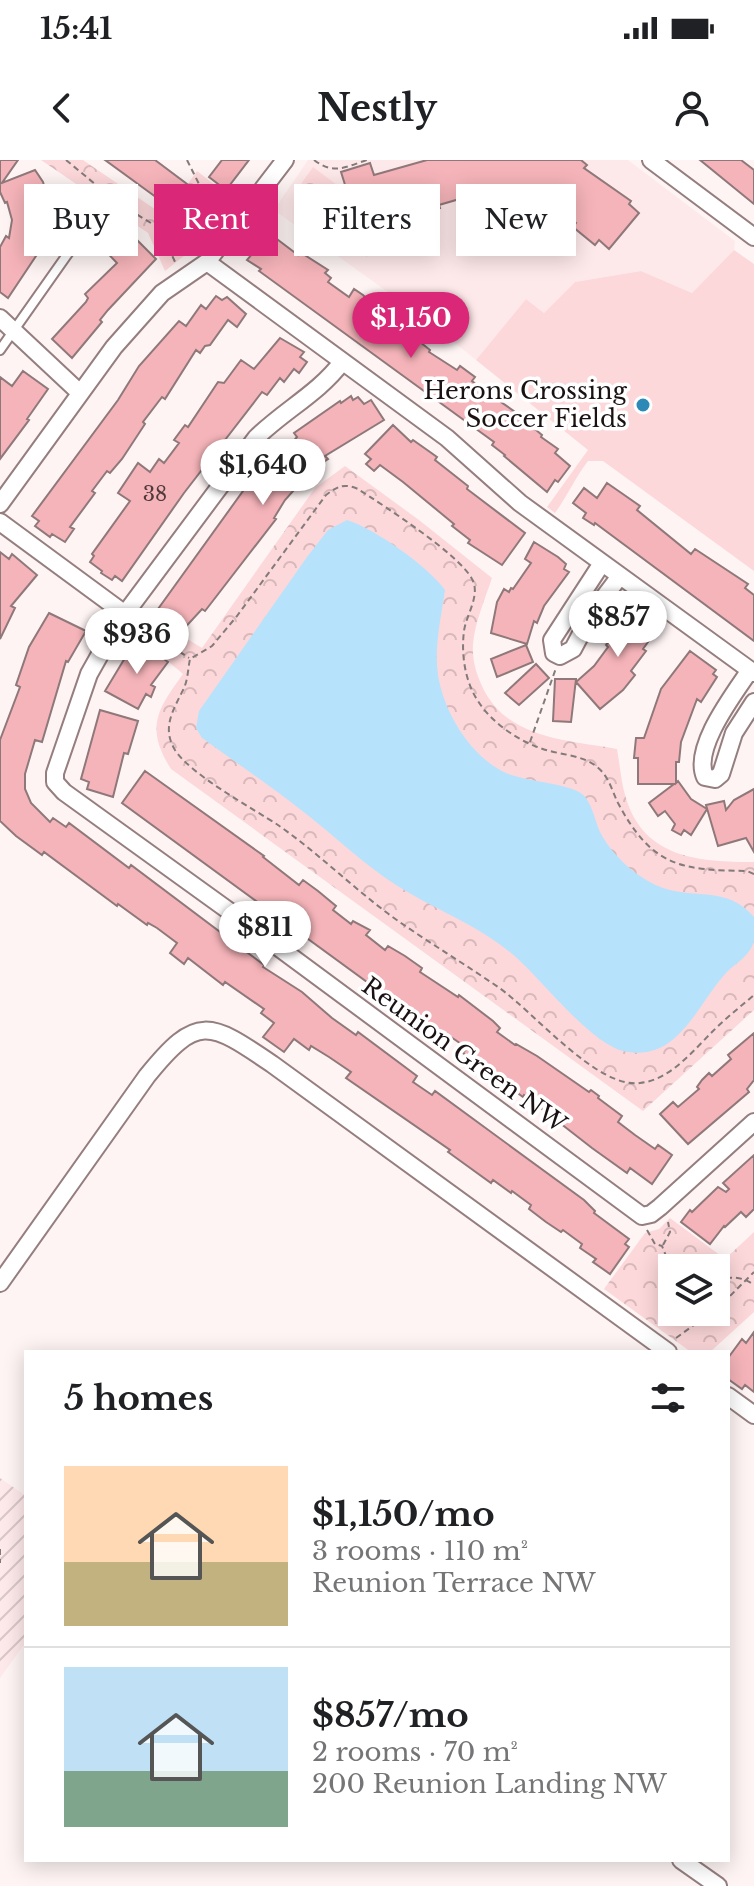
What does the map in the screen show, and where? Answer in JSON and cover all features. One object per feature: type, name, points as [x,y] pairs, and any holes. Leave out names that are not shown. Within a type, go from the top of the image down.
[{"type":"street","points":[[0,504],[114,347],[162,293],[207,262],[285,160]]},
{"type":"street","points":[[651,160],[754,237]]},
{"type":"street","points":[[207,262],[447,438],[520,503],[752,671],[727,705],[702,757],[701,767],[705,777],[715,779],[721,774],[734,733],[754,702]]},
{"type":"street","points":[[0,318],[79,392]]},
{"type":"street","name":"Reunion Green NW","points":[[342,362],[315,391],[275,418],[256,438],[123,617],[89,674],[66,735],[55,782],[64,792],[642,1216]]},
{"type":"street","points":[[0,522],[123,617]]},
{"type":"street","points":[[602,563],[552,640],[554,653],[560,656],[573,649],[592,613],[620,576]]},
{"type":"street","points":[[0,1283],[147,1076],[169,1049],[200,1029],[224,1034],[259,1055],[672,1345]]},
{"type":"street","points":[[642,1216],[660,1207],[754,1122]]},
{"type":"street","points":[[730,1397],[754,1415]]},
{"type":"street","points":[[684,1862],[718,1886]]},
{"type":"lane","points":[[0,350],[66,256]]},
{"type":"path","points":[[66,160],[118,203],[154,225]]},
{"type":"path","points":[[187,160],[199,184]]},
{"type":"path","points":[[314,160],[325,168],[336,169],[367,160]]},
{"type":"path","points":[[172,256],[177,265]]},
{"type":"path","points":[[754,874],[747,871],[692,869],[662,857],[636,832],[598,767],[586,760],[537,748],[495,721],[475,698],[465,671],[464,631],[475,592],[473,580],[432,542],[347,484],[338,486],[326,495],[237,616],[212,646],[190,659],[185,686],[173,708],[168,728],[177,754],[218,787],[280,827],[402,924],[518,1001],[583,1060],[603,1074],[628,1083],[639,1084],[651,1080],[687,1058],[754,995]]},
{"type":"path","points":[[123,617],[190,659]]},
{"type":"path","points":[[530,743],[560,656]]},
{"type":"path","points":[[660,1207],[670,1225],[670,1232],[662,1246]]},
{"type":"path","points":[[642,1216],[655,1244],[662,1246]]},
{"type":"path","points":[[662,1246],[665,1254]]},
{"type":"path","points":[[730,1296],[754,1272]]},
{"type":"path","points":[[730,1277],[747,1280],[754,1285]]},
{"type":"path","points":[[672,1345],[690,1326]]},
{"type":"path","points":[[0,1549],[0,1563]]},
{"type":"shaded area","points":[[308,160],[628,160],[735,241],[734,250],[692,293],[641,271],[575,282],[544,313],[526,299],[476,360],[338,256],[440,256],[440,184],[294,184],[294,224],[278,213],[278,204]]},
{"type":"shaded area","points":[[0,1478],[24,1495],[24,1645],[0,1678]]},
{"type":"green space","points":[[41,160],[83,160],[118,184],[76,184]]},
{"type":"green space","points":[[313,167],[336,184],[301,184]]},
{"type":"green space","points":[[197,171],[214,184],[188,184]]},
{"type":"green space","points":[[138,198],[154,208],[154,246],[148,233],[138,226]]},
{"type":"green space","name":"Herons Crossing Soccer Fields","points":[[734,250],[754,264],[754,571],[603,461],[588,461],[555,513],[547,507],[588,450],[476,360],[526,299],[544,313],[575,282],[641,271],[692,293]]},
{"type":"green space","points":[[158,256],[184,256],[165,271]]},
{"type":"green space","points":[[345,466],[492,578],[476,627],[473,655],[482,686],[506,717],[540,734],[617,749],[624,792],[634,818],[646,834],[660,845],[695,858],[754,862],[754,1010],[643,1111],[171,769],[163,755],[158,742],[158,720],[166,698],[183,674],[131,630],[143,612],[202,648],[315,488]]},
{"type":"green space","points":[[670,1218],[718,1254],[658,1254],[658,1326],[730,1326],[730,1254],[754,1232],[754,1312],[712,1350],[688,1350],[604,1289],[645,1233],[659,1229]]},
{"type":"water","points":[[347,520],[400,549],[445,590],[437,643],[441,689],[461,732],[481,756],[506,773],[567,787],[582,794],[611,849],[649,882],[671,890],[732,900],[754,917],[754,941],[749,951],[726,973],[684,1028],[658,1049],[642,1053],[623,1051],[597,1037],[503,947],[380,874],[297,807],[202,738],[196,728],[199,711],[307,557],[328,530]]},
{"type":"building","points":[[0,160],[18,160],[2,183],[35,170],[44,184],[24,184],[24,256],[36,256],[8,298],[0,292],[0,247],[6,236],[9,238],[12,220],[7,202],[0,192]]},
{"type":"building","points":[[105,160],[155,160],[187,184],[154,184],[154,196]]},
{"type":"building","points":[[222,160],[249,160],[231,184],[218,184],[209,177]]},
{"type":"building","points":[[427,160],[581,160],[587,165],[584,168],[631,201],[629,204],[639,213],[609,249],[599,240],[595,245],[576,229],[576,184],[456,184],[456,200],[440,205],[440,184],[345,184],[341,172],[370,163],[374,175]]},
{"type":"building","points":[[700,160],[741,160],[754,170],[754,204]]},
{"type":"building","points":[[278,240],[294,252],[294,256],[306,256],[328,270],[325,273],[331,278],[328,282],[349,297],[354,289],[363,295],[385,316],[381,321],[402,336],[405,332],[411,337],[414,333],[423,339],[420,342],[429,352],[457,370],[460,366],[475,377],[472,381],[492,397],[494,393],[502,399],[501,402],[538,428],[536,430],[541,437],[558,449],[555,453],[570,466],[547,492],[492,445],[494,442],[247,260],[250,256],[278,256]]},
{"type":"building","points":[[138,241],[156,259],[108,310],[72,358],[52,339],[86,302],[88,298],[85,294],[117,263],[110,256],[138,256]]},
{"type":"building","points":[[216,296],[222,300],[227,297],[246,314],[237,327],[228,320],[210,345],[200,353],[196,350],[165,399],[162,397],[143,422],[145,424],[122,459],[110,473],[107,471],[92,491],[95,493],[70,527],[74,529],[65,542],[52,534],[50,537],[35,526],[39,521],[32,516],[118,400],[139,366],[179,321],[186,326],[201,305],[206,309]]},
{"type":"building","points":[[280,338],[304,352],[300,357],[307,362],[299,373],[294,369],[284,382],[280,378],[267,395],[262,392],[184,493],[122,581],[115,576],[112,580],[101,573],[90,562],[94,556],[92,554],[130,501],[118,493],[138,463],[150,472],[159,459],[164,463],[179,443],[174,440],[185,425],[188,427],[218,382],[224,383],[241,360],[254,369]]},
{"type":"building","points":[[23,371],[48,389],[0,459],[0,377],[12,386]]},
{"type":"building","points":[[351,396],[353,400],[358,397],[364,404],[371,400],[384,420],[318,463],[285,500],[276,519],[205,611],[202,609],[181,632],[163,619],[166,615],[158,609],[261,466],[279,446],[285,451],[297,437],[294,433]]},
{"type":"building","points":[[393,425],[411,442],[413,440],[437,457],[435,460],[468,486],[467,489],[525,533],[502,565],[468,543],[470,540],[452,526],[454,524],[403,482],[380,465],[374,471],[366,464],[371,459],[365,454]]},
{"type":"building","points":[[607,483],[640,506],[637,510],[691,554],[695,549],[748,584],[745,588],[754,595],[754,641],[595,523],[583,518],[586,513],[573,503],[584,488],[597,498]]},
{"type":"building","points":[[534,542],[558,557],[569,572],[544,606],[537,623],[534,621],[527,644],[491,633],[497,602],[504,589],[509,592],[513,589],[531,563],[525,559]]},
{"type":"building","points":[[0,552],[9,559],[12,554],[37,575],[11,606],[15,608],[0,639]]},
{"type":"building","points":[[631,610],[658,628],[631,671],[635,675],[600,709],[576,682],[594,666],[608,647],[609,641],[604,637],[612,626],[624,611],[628,614]]},
{"type":"building","points":[[49,613],[86,631],[66,661],[42,742],[35,740],[25,774],[25,789],[31,803],[50,822],[53,818],[66,827],[69,823],[129,868],[131,865],[263,967],[302,992],[332,1018],[356,1035],[358,1032],[417,1076],[413,1082],[432,1095],[435,1091],[584,1200],[594,1213],[629,1239],[625,1244],[629,1247],[610,1274],[593,1262],[596,1259],[580,1248],[582,1244],[529,1209],[531,1205],[493,1180],[491,1183],[448,1152],[450,1150],[346,1078],[351,1072],[311,1046],[309,1050],[294,1039],[284,1052],[263,1037],[274,1023],[261,1013],[264,1009],[225,982],[223,985],[188,958],[184,964],[170,953],[177,943],[117,906],[44,852],[42,855],[0,821],[0,740],[20,687],[16,685],[29,647]]},
{"type":"building","points":[[134,643],[140,647],[143,644],[168,662],[151,685],[155,687],[151,697],[146,694],[138,709],[105,691]]},
{"type":"building","points":[[526,645],[533,662],[497,677],[491,659]]},
{"type":"building","points":[[690,651],[716,670],[713,674],[717,677],[701,702],[697,699],[681,742],[679,762],[676,762],[676,783],[678,781],[691,799],[707,809],[691,835],[684,830],[681,835],[672,830],[675,824],[665,811],[658,816],[649,803],[674,784],[638,784],[638,758],[634,758],[636,738],[644,738],[661,689]]},
{"type":"building","points":[[536,664],[549,678],[519,705],[505,693]]},
{"type":"building","points":[[555,679],[576,679],[571,722],[553,721]]},
{"type":"building","points":[[100,710],[138,721],[128,754],[124,753],[113,797],[87,789],[89,782],[81,779]]},
{"type":"building","points":[[145,771],[264,856],[299,885],[303,880],[318,891],[336,906],[333,910],[351,924],[353,921],[370,930],[366,935],[385,950],[388,946],[405,956],[422,968],[420,972],[459,995],[493,1021],[500,1028],[497,1032],[515,1045],[537,1056],[589,1092],[591,1090],[622,1116],[618,1122],[635,1135],[655,1149],[658,1145],[672,1155],[652,1184],[630,1168],[627,1173],[592,1148],[463,1053],[467,1048],[448,1035],[445,1039],[122,803]]},
{"type":"building","points":[[754,789],[754,852],[746,838],[718,846],[706,805],[724,801],[726,810],[734,800]]},
{"type":"building","points":[[754,1033],[754,1080],[747,1089],[749,1092],[688,1144],[660,1114],[673,1102],[678,1107],[699,1089],[697,1087],[702,1080],[709,1073],[712,1076],[731,1059],[728,1055]]},
{"type":"building","points":[[754,1155],[754,1209],[746,1217],[741,1212],[724,1226],[710,1244],[681,1222],[690,1210],[692,1212],[718,1187],[726,1192],[729,1189],[723,1183]]},
{"type":"building","points":[[754,1332],[754,1392],[745,1385],[742,1389],[730,1380],[730,1355],[742,1339],[746,1343]]},
{"type":"place","name":"Herons Crossing Soccer Fields","points":[[643,405]]}]
